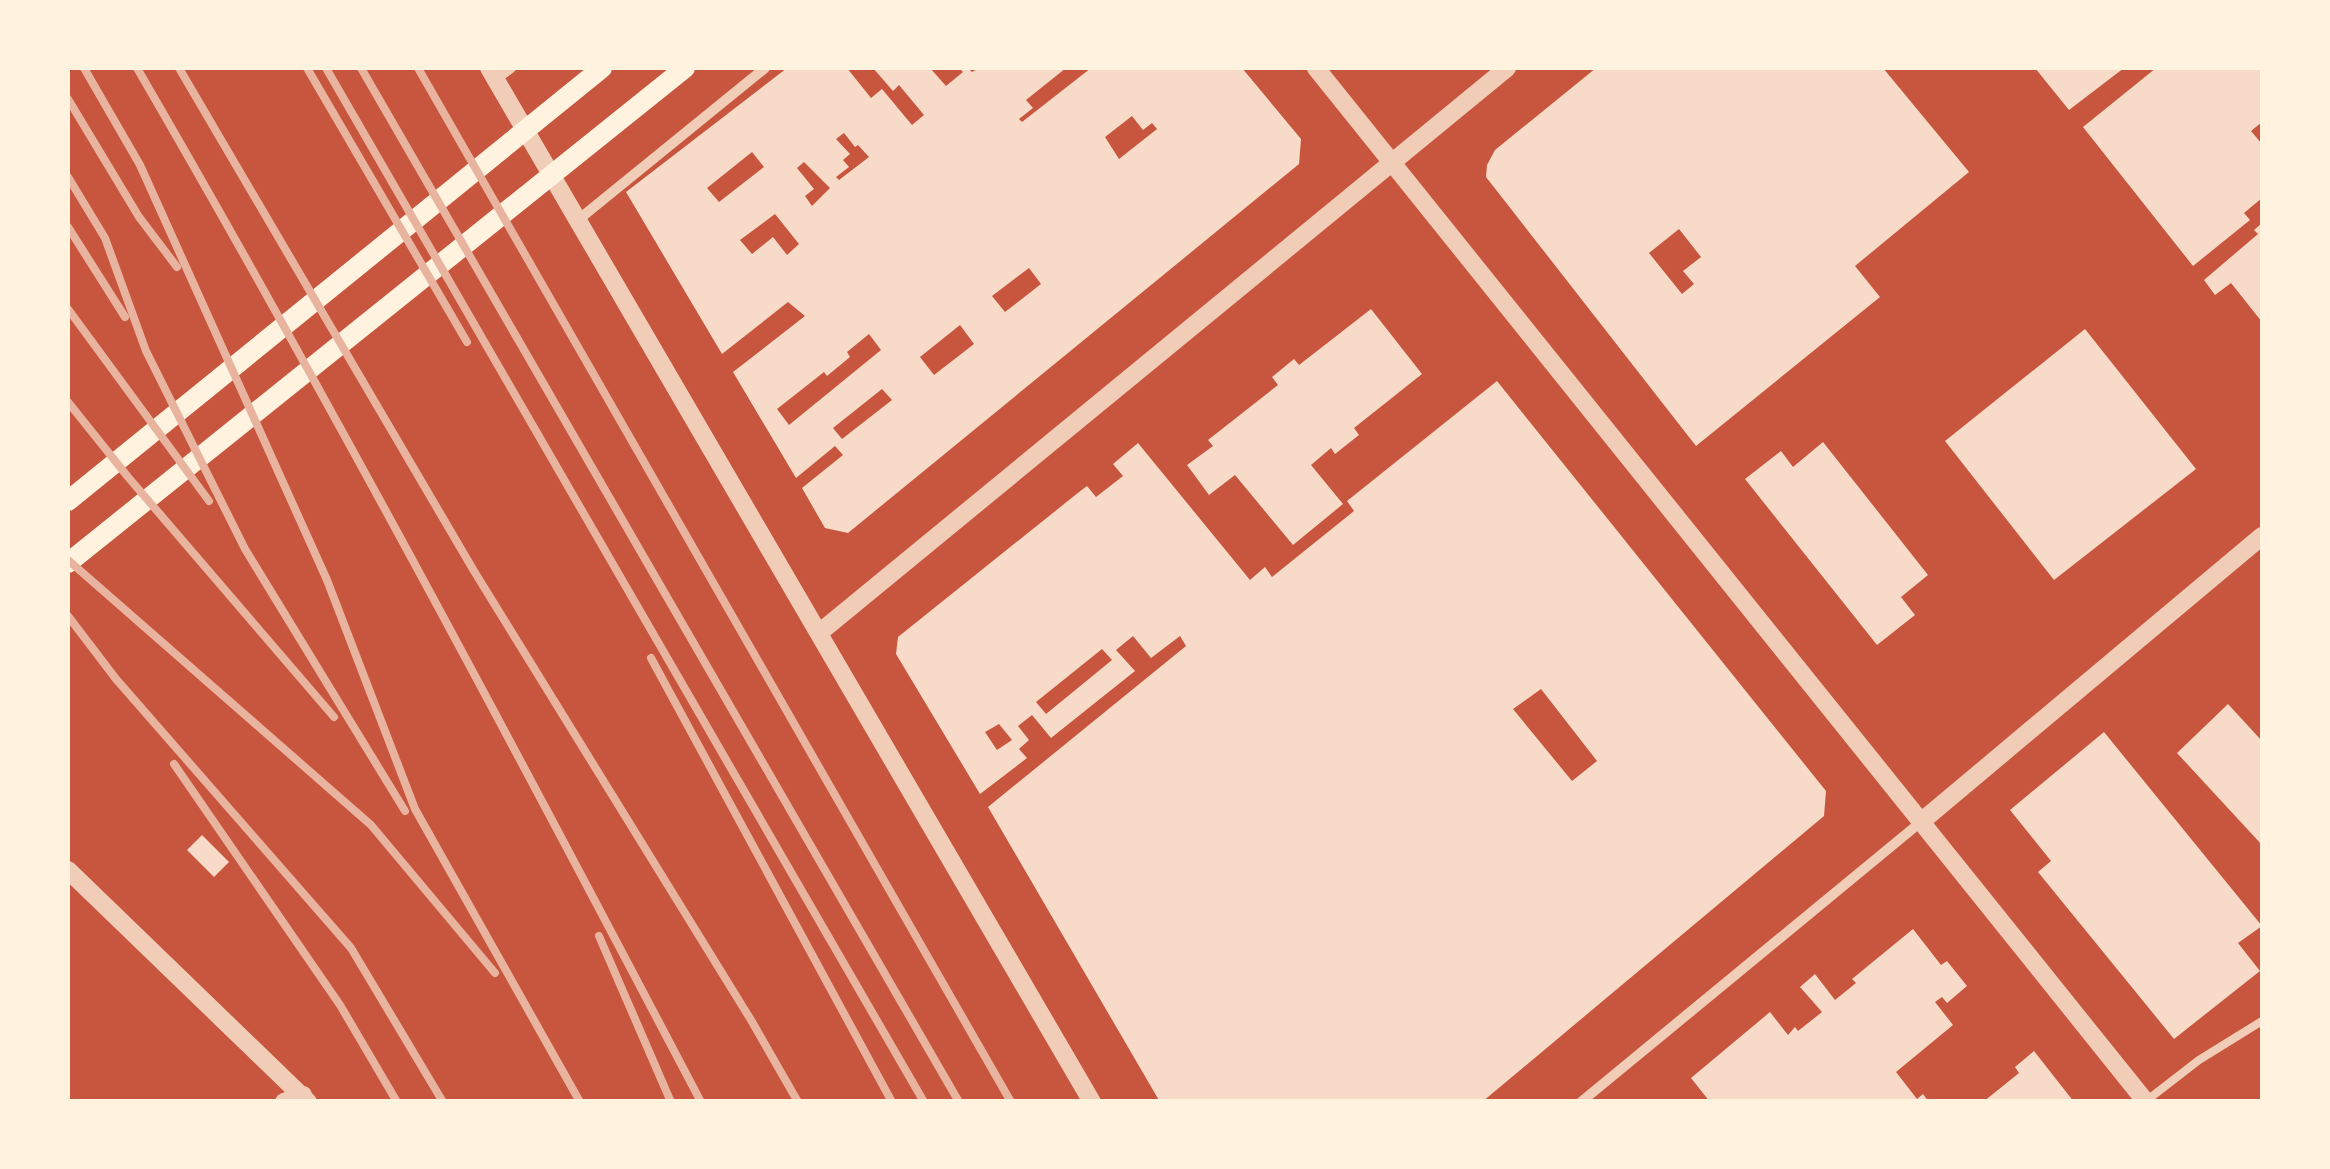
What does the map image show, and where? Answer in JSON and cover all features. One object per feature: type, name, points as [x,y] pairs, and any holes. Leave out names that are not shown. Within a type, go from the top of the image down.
[{"type":"main road","points":[[68,501],[602,68]]},
{"type":"main road","points":[[68,564],[685,68]]},
{"type":"street","points":[[578,220],[765,68]]},
{"type":"street","points":[[1316,68],[1394,160],[2146,1101]]},
{"type":"street","points":[[819,633],[1507,68]]},
{"type":"street","points":[[499,71],[578,220],[1092,1102]]},
{"type":"street","points":[[1581,1102],[2262,536]]},
{"type":"street","points":[[68,870],[306,1098]]},
{"type":"street","points":[[284,1102],[306,1098]]},
{"type":"lane","points":[[2146,1101],[2199,1060],[2262,1021]]},
{"type":"building","points":[[787,68],[847,68],[871,98],[882,89],[912,125],[924,115],[899,85],[893,91],[873,68],[930,68],[946,86],[963,72],[959,68],[972,72],[979,68],[1066,68],[1026,100],[1033,108],[1019,119],[1022,122],[1091,68],[1242,68],[1301,139],[1299,164],[848,533],[825,528],[802,488],[843,455],[835,446],[796,478],[733,372],[805,316],[788,302],[722,354],[626,192]],"holes":[[[1132,116],[1143,130],[1152,123],[1157,129],[1119,159],[1105,137]],[[844,133],[869,157],[839,180],[836,177],[849,167],[843,160],[850,154],[836,139]],[[752,152],[764,167],[719,202],[707,188]],[[804,162],[830,188],[812,206],[805,196],[814,189],[797,168]],[[775,214],[799,244],[787,255],[773,237],[752,254],[740,240]],[[1029,268],[1041,284],[1005,312],[992,296]],[[960,325],[974,344],[934,375],[920,357]],[[869,334],[881,350],[789,425],[777,409],[824,372],[827,376]],[[882,389],[892,400],[842,439],[833,428]]]},
{"type":"building","points":[[1596,68],[1883,68],[1969,172],[1855,266],[1880,297],[1696,446],[1486,177],[1495,150]],"holes":[[[1679,229],[1701,257],[1683,271],[1694,284],[1682,294],[1649,253]]]},
{"type":"building","points":[[2035,68],[2124,68],[2069,110]]},
{"type":"building","points":[[2156,68],[2262,68],[2262,122],[2251,131],[2262,144],[2262,198],[2244,213],[2250,220],[2193,266],[2083,127]]},
{"type":"building","points":[[2262,223],[2262,322],[2231,283],[2215,295],[2204,280],[2258,234],[2254,230]]},
{"type":"building","points":[[1371,309],[1422,374],[1354,428],[1359,435],[1335,454],[1331,448],[1311,465],[1343,504],[1293,545],[1235,475],[1209,495],[1187,465],[1213,446],[1208,440],[1278,385],[1272,377],[1294,359],[1299,365]]},
{"type":"building","points":[[2085,329],[2196,469],[2054,580],[1945,441]]},
{"type":"building","points":[[1497,381],[1826,791],[1824,816],[1482,1102],[1160,1102],[988,807],[1186,646],[1180,636],[1151,658],[1133,636],[1116,650],[1135,671],[1051,738],[1032,715],[1018,726],[1029,740],[1019,749],[1027,758],[980,794],[896,654],[898,637],[1087,486],[1096,497],[1123,476],[1113,464],[1138,443],[1250,580],[1265,567],[1272,577],[1354,511],[1347,501]],"holes":[[[1102,649],[1112,660],[1046,714],[1036,702]],[[1541,689],[1597,761],[1572,781],[1513,709]],[[999,724],[1012,740],[997,750],[985,732]]]},
{"type":"building","points":[[1823,442],[1928,575],[1901,597],[1915,615],[1877,645],[1745,479],[1781,451],[1793,467]]},
{"type":"building","points":[[2228,704],[2262,741],[2262,845],[2177,753]]},
{"type":"building","points":[[2104,732],[2262,926],[2238,943],[2260,971],[2174,1039],[2038,872],[2051,861],[2010,810]]},
{"type":"building","points":[[202,835],[229,862],[214,877],[187,850]]},
{"type":"building","points":[[1913,929],[1941,965],[1947,961],[1967,986],[1947,1003],[1942,997],[1935,1002],[1953,1025],[1896,1072],[1917,1099],[1923,1094],[1929,1102],[1710,1102],[1691,1078],[1770,1012],[1788,1035],[1795,1027],[1798,1031],[1822,1012],[1800,987],[1815,974],[1835,1000],[1856,983],[1852,979]]},
{"type":"building","points":[[2034,1051],[2074,1102],[1983,1102],[2019,1073],[2015,1067]]},
{"type":"railway","points":[[84,68],[140,165],[327,580],[415,809],[580,1102]]},
{"type":"railway","points":[[137,68],[354,452],[701,1102]]},
{"type":"railway","points":[[179,68],[474,571],[798,1102]]},
{"type":"railway","points":[[307,68],[467,342]]},
{"type":"railway","points":[[326,68],[924,1102]]},
{"type":"railway","points":[[361,68],[959,1102]]},
{"type":"railway","points":[[418,68],[1011,1102]]},
{"type":"railway","points":[[68,99],[139,217],[177,267]]},
{"type":"railway","points":[[68,177],[105,238],[146,351],[245,549],[405,811]]},
{"type":"railway","points":[[68,227],[125,317]]},
{"type":"railway","points":[[68,309],[209,501]]},
{"type":"railway","points":[[68,402],[334,717]]},
{"type":"railway","points":[[68,560],[371,825],[495,973]]},
{"type":"railway","points":[[68,616],[116,679],[351,948],[443,1102]]},
{"type":"railway","points":[[651,658],[892,1102]]},
{"type":"railway","points":[[174,764],[340,1005],[397,1102]]},
{"type":"railway","points":[[599,936],[671,1102]]}]
